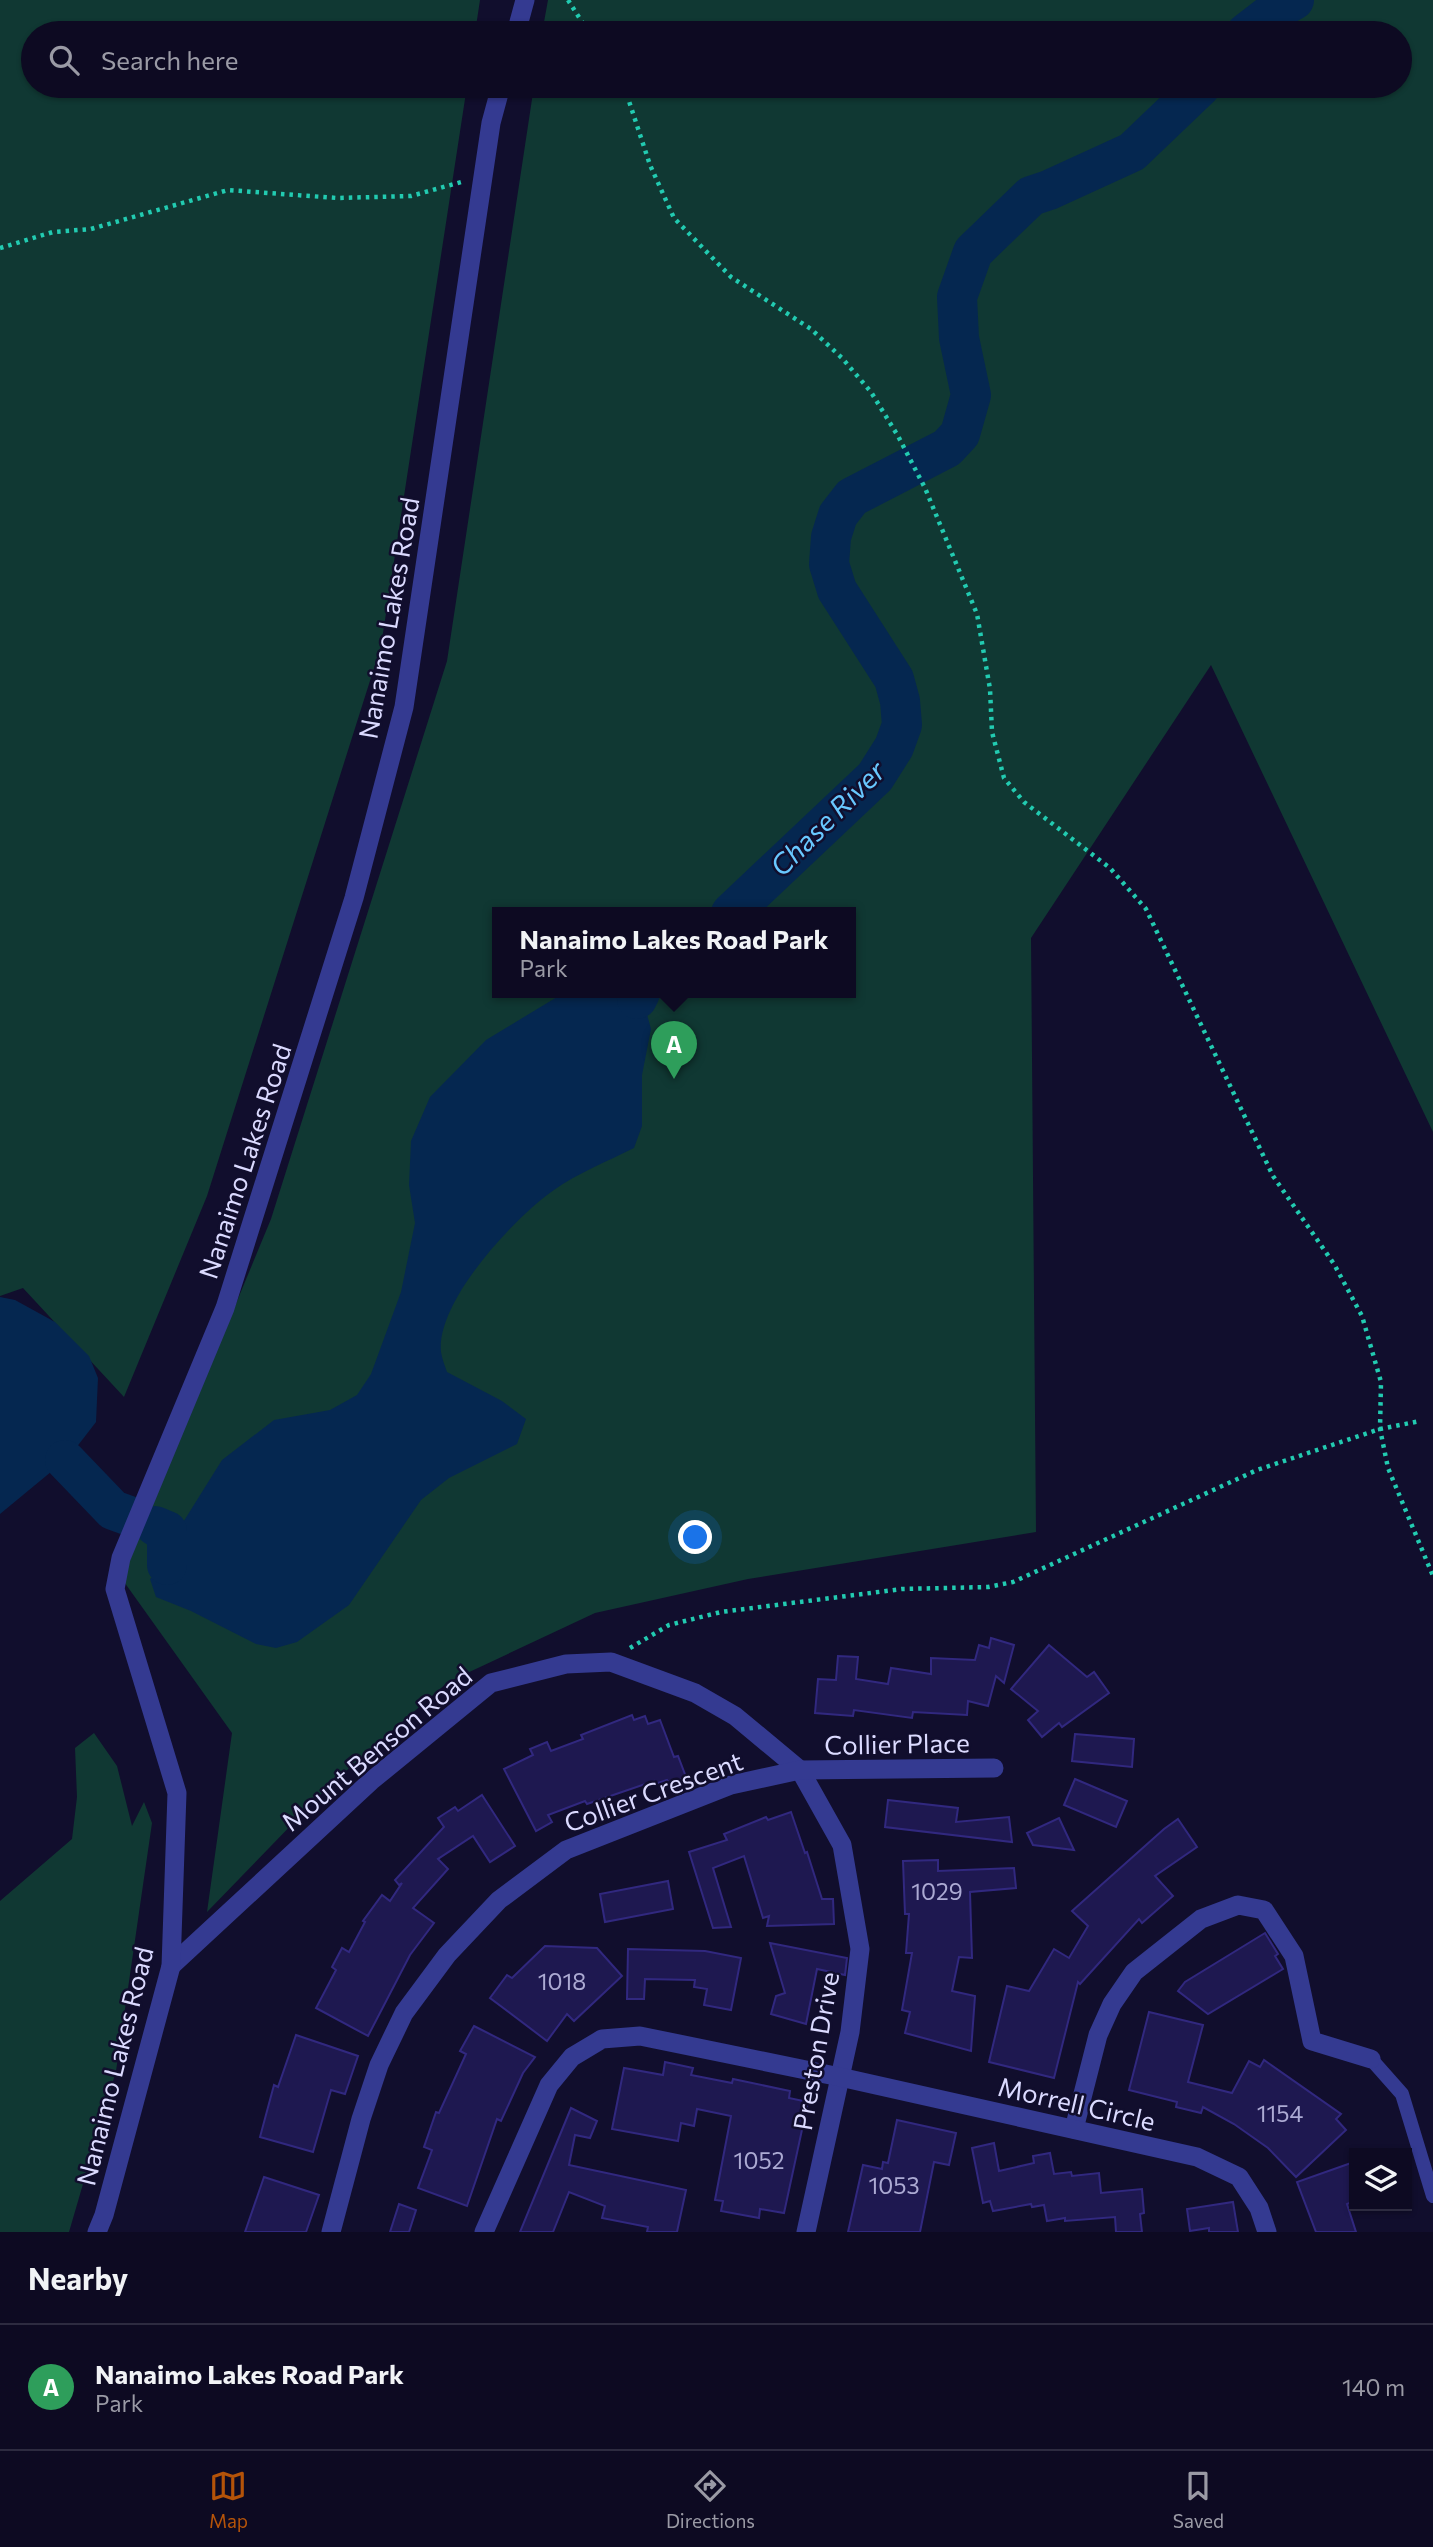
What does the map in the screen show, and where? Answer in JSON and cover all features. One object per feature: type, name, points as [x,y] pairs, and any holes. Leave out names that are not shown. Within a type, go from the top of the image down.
[{"type":"street","points":[[519,21],[525,0]]},
{"type":"street","name":"Nanaimo Lakes Road","points":[[97,2232],[108,2202],[171,1966],[177,1793],[115,1589],[121,1558],[225,1308],[354,898],[404,707],[491,123],[498,98]]},
{"type":"street","name":"Mount Benson Road","points":[[171,1966],[371,1781],[491,1683],[566,1664],[611,1662],[655,1677]]},
{"type":"street","name":"Preston Drive","points":[[655,1677],[695,1693],[735,1716],[800,1770],[842,1845],[860,1949],[850,2032],[806,2232]]},
{"type":"street","name":"Collier Place","points":[[800,1770],[994,1768]]},
{"type":"street","name":"Collier Crescent","points":[[331,2232],[364,2108],[379,2065],[404,2013],[447,1955],[499,1900],[566,1850],[731,1785],[800,1770]]},
{"type":"street","points":[[1074,2129],[1098,2035],[1112,2004],[1134,1972],[1201,1919],[1238,1905],[1265,1910],[1294,1956],[1312,2041],[1371,2059]]},
{"type":"street","points":[[484,2232],[549,2085],[572,2057],[602,2039],[640,2036],[839,2077]]},
{"type":"street","name":"Morrell Circle","points":[[839,2077],[1197,2157],[1239,2177],[1259,2208],[1267,2232]]},
{"type":"lane","points":[[1371,2059],[1402,2094],[1433,2196]]},
{"type":"path","points":[[568,0],[581,21]]},
{"type":"path","points":[[628,98],[650,165],[674,218],[731,277],[811,329],[842,358],[871,392],[898,436],[925,488],[977,614],[990,689],[992,732],[1004,778],[1024,802],[1110,868],[1146,909],[1273,1176],[1334,1264],[1362,1316],[1381,1382],[1380,1429],[1388,1468],[1433,1576]]},
{"type":"path","points":[[0,248],[53,232],[91,229],[228,190],[337,198],[411,196],[483,175]]},
{"type":"path","points":[[604,1663],[669,1625],[720,1612],[902,1589],[988,1587],[1013,1582],[1257,1470],[1380,1429],[1420,1421]]},
{"type":"green space","points":[[0,0],[480,0],[477,21],[21,21],[21,98],[465,98],[381,646],[207,1196],[124,1397],[23,1288],[0,1296]]},
{"type":"green space","points":[[548,0],[1433,0],[1433,1132],[1211,665],[1031,938],[1036,1532],[748,1579],[595,1613],[448,1682],[331,1784],[207,1912],[232,1733],[122,1579],[271,1219],[447,661],[532,98],[1412,98],[1412,21],[544,21]]},
{"type":"green space","points":[[94,1733],[117,1766],[132,1826],[144,1802],[152,1823],[116,2071],[69,2232],[0,2232],[0,1901],[72,1839],[77,1797],[75,1748]]},
{"type":"water","points":[[555,998],[643,1000],[651,1029],[642,1075],[642,1126],[634,1148],[563,1184],[519,1220],[464,1285],[443,1332],[441,1352],[447,1372],[502,1401],[526,1419],[517,1444],[449,1478],[421,1500],[349,1605],[297,1642],[276,1648],[256,1644],[191,1611],[156,1597],[150,1579],[167,1565],[182,1524],[222,1460],[274,1420],[330,1410],[357,1395],[371,1374],[401,1292],[415,1223],[409,1185],[411,1141],[430,1097],[486,1040]]},
{"type":"water","points":[[0,1297],[15,1300],[55,1322],[89,1356],[98,1378],[96,1422],[69,1457],[0,1514]]},
{"type":"building","points":[[991,1638],[1014,1645],[1004,1683],[996,1676],[988,1706],[968,1701],[967,1715],[913,1712],[912,1718],[854,1710],[853,1716],[815,1713],[818,1679],[836,1680],[838,1656],[858,1657],[856,1679],[888,1684],[891,1668],[931,1674],[931,1658],[975,1660],[979,1645],[989,1648]]},
{"type":"building","points":[[1049,1645],[1087,1677],[1094,1672],[1109,1693],[1062,1727],[1059,1723],[1042,1737],[1028,1720],[1038,1711],[1011,1689]]},
{"type":"building","points":[[632,1715],[634,1720],[645,1716],[648,1724],[660,1720],[674,1757],[678,1756],[686,1777],[669,1783],[667,1780],[655,1784],[654,1781],[587,1804],[585,1801],[548,1815],[552,1822],[536,1831],[504,1769],[533,1755],[530,1749],[547,1742],[551,1751],[583,1739],[581,1735]]},
{"type":"building","points":[[1075,1734],[1134,1739],[1132,1767],[1072,1761]]},
{"type":"building","points":[[1075,1779],[1127,1801],[1116,1827],[1064,1805]]},
{"type":"building","points":[[482,1795],[515,1846],[490,1862],[473,1836],[438,1859],[448,1869],[413,1908],[434,1923],[410,1955],[368,2036],[316,2008],[336,1970],[332,1967],[342,1948],[349,1952],[365,1922],[363,1921],[382,1895],[390,1901],[402,1883],[399,1885],[395,1880],[444,1827],[438,1818],[455,1807],[458,1811]]},
{"type":"building","points":[[888,1800],[958,1808],[956,1822],[1009,1817],[1012,1842],[885,1827]]},
{"type":"building","points":[[791,1812],[822,1899],[833,1899],[834,1924],[767,1926],[769,1916],[763,1918],[744,1856],[713,1868],[731,1927],[713,1928],[689,1852],[727,1840],[724,1834],[766,1817],[768,1820]]},
{"type":"building","points":[[1059,1818],[1074,1850],[1033,1845],[1027,1833]]},
{"type":"building","points":[[1178,1819],[1197,1847],[1155,1876],[1173,1896],[1142,1923],[1139,1919],[1080,1984],[1078,1982],[1054,2078],[989,2062],[1007,1986],[1029,1991],[1054,1949],[1069,1958],[1088,1926],[1072,1911]]},
{"type":"building","points":[[938,1860],[938,1871],[1014,1868],[1016,1888],[970,1892],[972,1958],[959,1957],[952,1991],[975,1996],[971,2051],[905,2033],[910,2012],[902,2010],[912,1953],[906,1953],[909,1914],[905,1914],[903,1861]]},
{"type":"building","points":[[668,1881],[673,1909],[605,1922],[600,1894]]},
{"type":"building","points":[[1265,1933],[1278,1954],[1275,1956],[1283,1969],[1208,2014],[1178,1991],[1185,1982]]},
{"type":"building","points":[[770,1943],[847,1958],[845,1975],[817,1969],[806,2024],[771,2014],[776,1996],[785,1993]]},
{"type":"building","points":[[545,1946],[597,1948],[622,1976],[574,2021],[567,2014],[547,2041],[490,1998],[507,1975],[512,1978]]},
{"type":"building","points":[[628,1949],[705,1951],[741,1958],[731,2010],[704,2005],[707,1989],[694,1987],[695,1980],[645,1979],[644,1999],[627,1999]]},
{"type":"building","points":[[1149,2012],[1203,2025],[1188,2082],[1232,2093],[1249,2061],[1260,2067],[1264,2060],[1341,2114],[1336,2119],[1346,2130],[1296,2177],[1268,2148],[1234,2124],[1203,2107],[1201,2113],[1176,2107],[1177,2102],[1129,2090]]},
{"type":"building","points":[[474,2026],[535,2057],[523,2073],[501,2121],[497,2119],[467,2206],[418,2188],[432,2150],[424,2147],[436,2112],[439,2113],[466,2054],[460,2051]]},
{"type":"building","points":[[296,2035],[358,2056],[345,2094],[331,2090],[313,2152],[260,2137],[274,2085],[278,2087]]},
{"type":"building","points":[[665,2062],[693,2068],[691,2075],[732,2083],[733,2079],[790,2091],[789,2098],[808,2102],[784,2213],[760,2209],[759,2218],[721,2211],[723,2201],[715,2200],[731,2116],[697,2109],[694,2126],[681,2123],[678,2141],[612,2129],[624,2068],[663,2075]]},
{"type":"building","points":[[571,2108],[597,2121],[590,2138],[575,2135],[569,2165],[686,2190],[677,2232],[647,2232],[648,2227],[602,2218],[605,2206],[569,2192],[553,2232],[520,2232]]},
{"type":"building","points":[[897,2120],[956,2133],[949,2165],[934,2162],[920,2232],[848,2232],[863,2165],[882,2169],[883,2162],[888,2163]]},
{"type":"building","points":[[994,2143],[999,2171],[1034,2163],[1033,2156],[1050,2153],[1054,2174],[1071,2172],[1072,2176],[1099,2173],[1101,2193],[1142,2189],[1142,2232],[1116,2232],[1115,2217],[1047,2221],[1044,2205],[1032,2207],[1031,2204],[993,2211],[990,2201],[983,2203],[972,2148]]},
{"type":"building","points":[[1349,2164],[1347,2204],[1356,2232],[1316,2232],[1297,2182]]},
{"type":"building","points":[[264,2177],[319,2195],[306,2232],[245,2232]]},
{"type":"building","points":[[1233,2202],[1238,2232],[1209,2232],[1209,2228],[1190,2231],[1187,2209]]},
{"type":"building","points":[[399,2204],[416,2210],[409,2232],[390,2232]]},
{"type":"waterway","name":"Chase River","points":[[1262,21],[1294,0]]},
{"type":"waterway","name":"Chase River","points":[[737,907],[875,777],[894,747],[902,725],[900,701],[894,679],[837,590],[829,564],[831,537],[838,515],[852,497],[947,448],[960,434],[971,395],[959,338],[957,297],[973,252],[1031,196],[1132,152],[1188,98]]},
{"type":"waterway","name":"Chase River","points":[[65,1460],[113,1510],[135,1518]]},
{"type":"waterway","name":"Chase River","points":[[155,1526],[167,1531],[167,1565]]},
{"type":"place","name":"Nanaimo Lakes Road Park","points":[[674,1079]]}]
